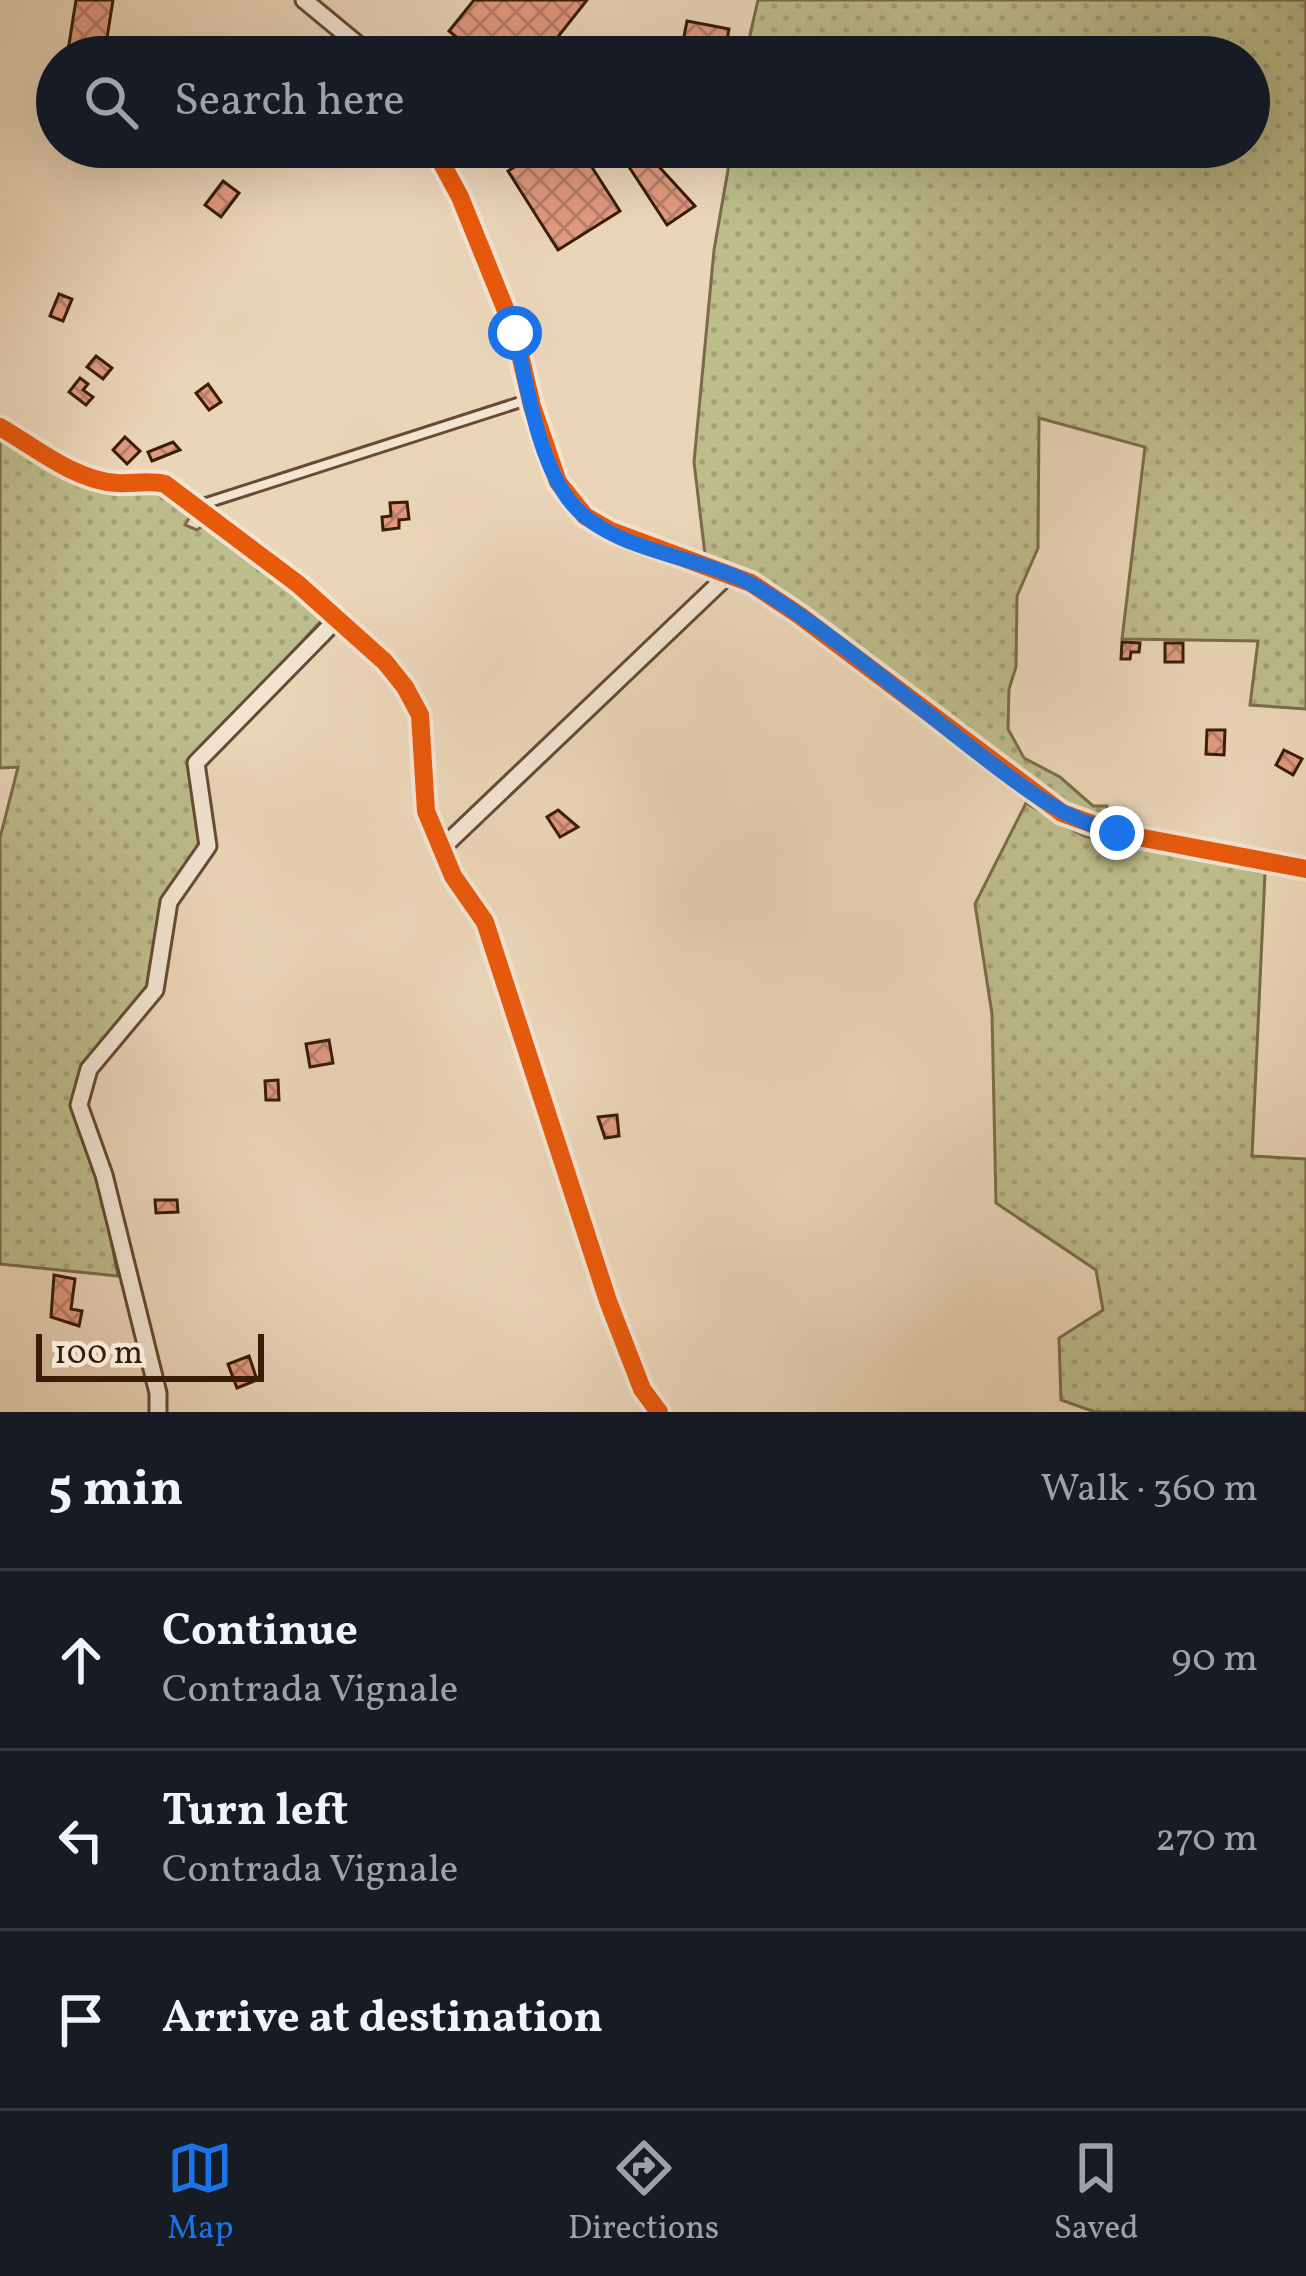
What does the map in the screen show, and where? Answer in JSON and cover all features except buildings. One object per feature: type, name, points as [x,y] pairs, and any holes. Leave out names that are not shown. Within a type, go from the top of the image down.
[{"type":"street","points":[[304,0],[348,36]]},
{"type":"street","points":[[444,168],[515,333],[530,399],[558,482],[585,516],[611,531],[751,584],[799,615],[1062,814],[1117,833],[1306,869]]},
{"type":"street","points":[[0,427],[87,476],[117,483],[165,484],[338,618],[385,662],[420,716],[426,811],[453,876],[485,922],[608,1301],[642,1389],[659,1412]]},
{"type":"street","points":[[443,847],[727,576]]},
{"type":"street","points":[[158,1412],[158,1394],[104,1175],[79,1105],[88,1069],[155,990],[169,902],[208,846],[196,764],[338,618]]},
{"type":"lane","points":[[196,506],[530,399]]},
{"type":"shaded area","points":[[758,0],[1306,0],[1306,709],[1250,705],[1258,641],[1122,639],[1145,447],[1039,418],[1038,548],[1017,596],[1016,667],[1009,689],[1008,729],[1024,758],[1060,777],[1093,806],[1107,806],[1107,822],[1072,810],[1037,789],[798,603],[752,576],[706,563],[694,462],[714,250],[728,168],[1270,168],[1270,36],[750,36]]},
{"type":"shaded area","points":[[0,436],[72,479],[104,491],[153,489],[172,497],[192,513],[185,525],[197,530],[207,523],[215,525],[323,619],[190,762],[201,845],[161,902],[150,992],[82,1066],[74,1106],[99,1178],[118,1276],[0,1264],[0,838],[18,767],[0,768]]},
{"type":"shaded area","points":[[1026,803],[1084,836],[1265,873],[1252,1156],[1306,1159],[1306,1412],[1095,1412],[1061,1400],[1059,1338],[1103,1310],[1096,1270],[996,1203],[992,1014],[975,904]]},
{"type":"cycle path","points":[[444,168],[515,333],[532,406],[558,482],[585,516],[611,531],[751,583],[1062,813],[1117,833],[1306,869]]},
{"type":"cycle path","points":[[0,427],[85,476],[116,483],[165,484],[298,584],[385,662],[405,687],[420,715],[426,811],[453,876],[485,922],[608,1301],[642,1389],[659,1412]]},
{"type":"route","points":[[515,333],[540,436],[558,482],[585,516],[611,531],[751,584],[799,615],[1038,799],[1062,814],[1117,833]]}]
